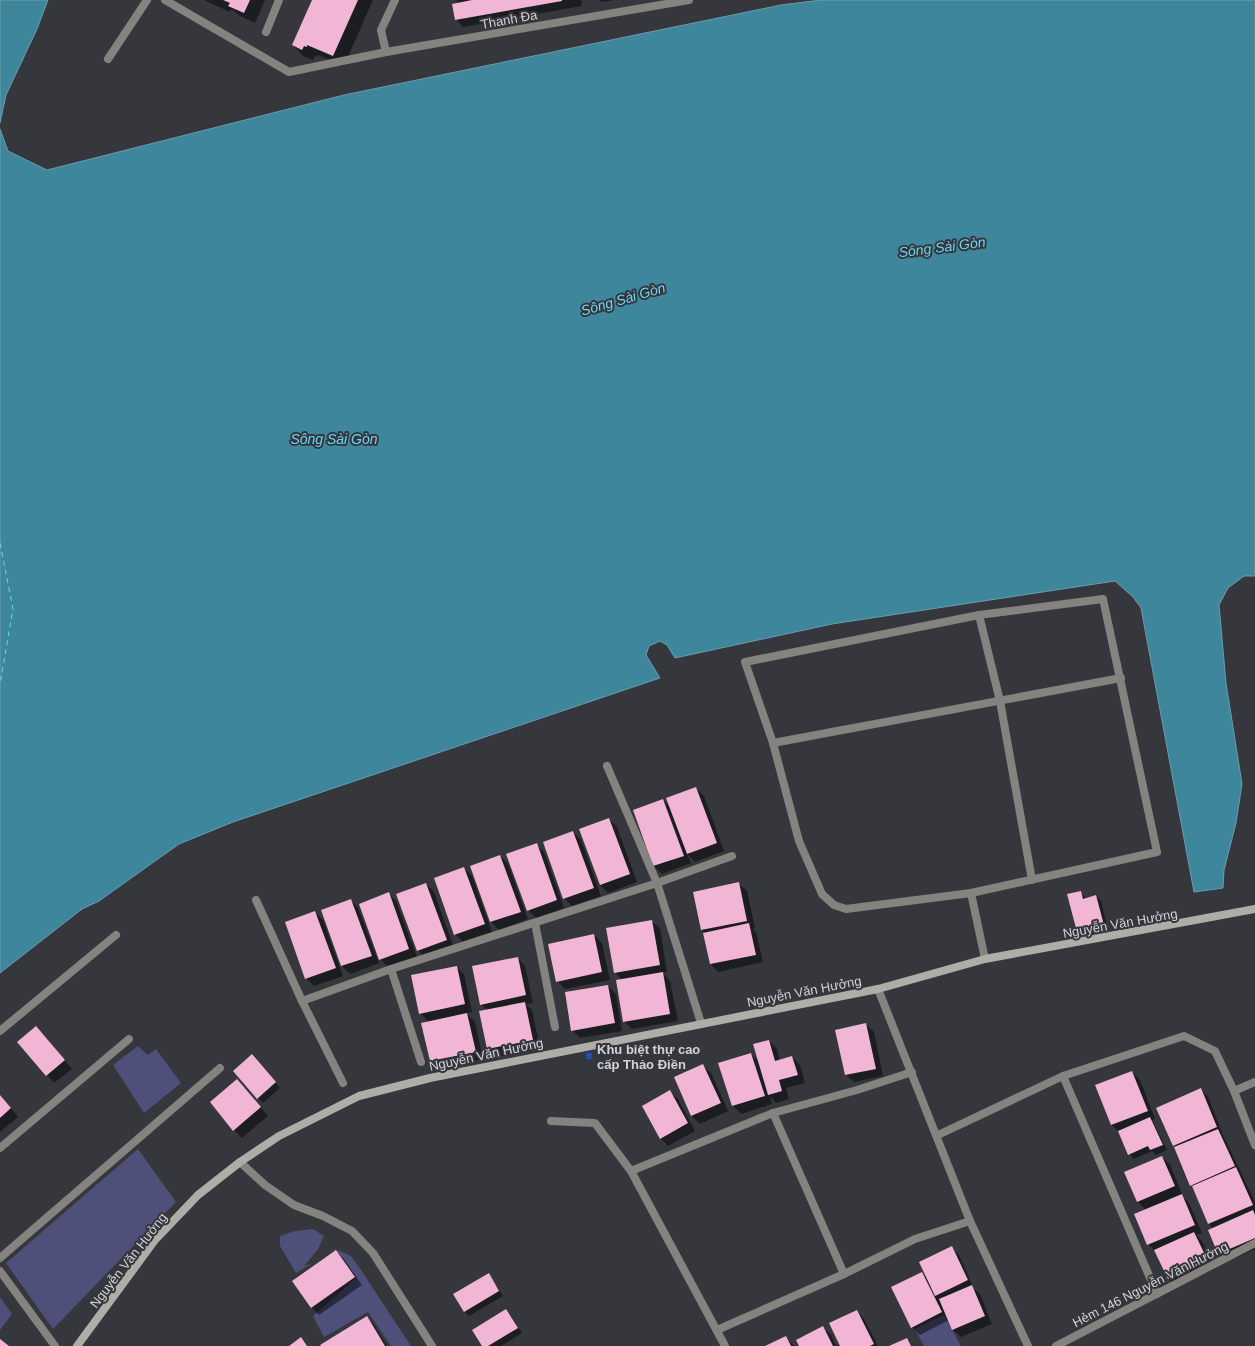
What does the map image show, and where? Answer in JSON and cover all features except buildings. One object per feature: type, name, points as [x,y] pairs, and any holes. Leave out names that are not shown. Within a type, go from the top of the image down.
[{"type":"main road","name":"Nguyễn Văn Hưởng","points":[[77,1346],[155,1240],[198,1195],[240,1162],[278,1136],[357,1097],[430,1078],[878,989],[985,959],[1255,909]]},
{"type":"street","points":[[108,59],[147,0]]},
{"type":"street","name":"Thanh Đa","points":[[165,0],[289,72],[386,52],[689,0]]},
{"type":"street","points":[[266,32],[279,0]]},
{"type":"street","points":[[386,52],[381,30],[395,0]]},
{"type":"street","points":[[1103,599],[1121,678],[1157,852],[972,893],[846,909],[834,905],[822,894],[799,841],[773,743],[745,662],[980,615],[1103,599]]},
{"type":"street","points":[[980,615],[1000,701],[1032,880]]},
{"type":"street","points":[[773,743],[1121,678]]},
{"type":"street","points":[[607,766],[657,882],[701,1023]]},
{"type":"street","points":[[302,1001],[391,969],[535,923],[732,856]]},
{"type":"street","points":[[972,893],[985,959]]},
{"type":"street","points":[[256,900],[302,1001],[343,1083]]},
{"type":"street","points":[[535,923],[555,1027]]},
{"type":"street","points":[[0,1031],[116,934]]},
{"type":"street","points":[[391,969],[421,1062]]},
{"type":"street","points":[[878,989],[938,1135],[970,1221],[1028,1346]]},
{"type":"street","points":[[938,1135],[1063,1076],[1184,1036],[1215,1051],[1234,1091],[1255,1145]]},
{"type":"street","points":[[0,1148],[129,1039]]},
{"type":"street","points":[[0,1258],[220,1068]]},
{"type":"street","points":[[631,1171],[773,1113],[857,1090],[912,1072]]},
{"type":"street","points":[[1063,1076],[1157,1294]]},
{"type":"street","points":[[1234,1091],[1255,1082]]},
{"type":"street","points":[[773,1113],[844,1274]]},
{"type":"street","points":[[552,1121],[596,1123],[631,1171],[725,1346]]},
{"type":"street","points":[[240,1162],[265,1185],[294,1205],[323,1216],[352,1231],[373,1253],[432,1346]]},
{"type":"street","points":[[717,1330],[844,1274],[915,1239],[970,1221]]},
{"type":"street","name":"Hẻm 146 Nguyễn Văn Hưởng","points":[[1056,1346],[1255,1243]]},
{"type":"street","points":[[0,1271],[55,1346]]},
{"type":"shaded area","points":[[138,1046],[148,1055],[156,1049],[181,1083],[144,1113],[113,1065]]},
{"type":"shaded area","points":[[138,1149],[176,1202],[53,1329],[6,1263]]},
{"type":"shaded area","points":[[313,1229],[324,1236],[318,1249],[304,1266],[312,1263],[296,1273],[280,1246],[280,1236],[295,1231]]},
{"type":"shaded area","points":[[336,1250],[351,1256],[411,1346],[391,1346],[368,1312],[324,1337],[313,1316],[356,1278]]},
{"type":"shaded area","points":[[0,1297],[12,1314],[0,1330]]},
{"type":"shaded area","points":[[944,1315],[961,1346],[924,1346],[915,1329]]},
{"type":"water","points":[[0,0],[48,0],[37,29],[6,95],[0,123]]},
{"type":"water","name":"Sông Sài Gòn","points":[[821,0],[1255,0],[1255,576],[1244,576],[1228,588],[1219,605],[1226,683],[1242,784],[1236,823],[1224,870],[1223,888],[1194,892],[1141,608],[1133,597],[1115,581],[832,624],[675,658],[667,645],[660,641],[649,646],[646,655],[660,678],[233,822],[179,844],[99,901],[82,909],[0,973],[0,129],[8,151],[47,170],[344,95],[781,5]]},
{"type":"ferry route","points":[[0,543],[13,609],[0,684]]},
{"type":"place","name":"Khu biệt thự cao cấp Thảo Điền","points":[[589,1056]]}]
